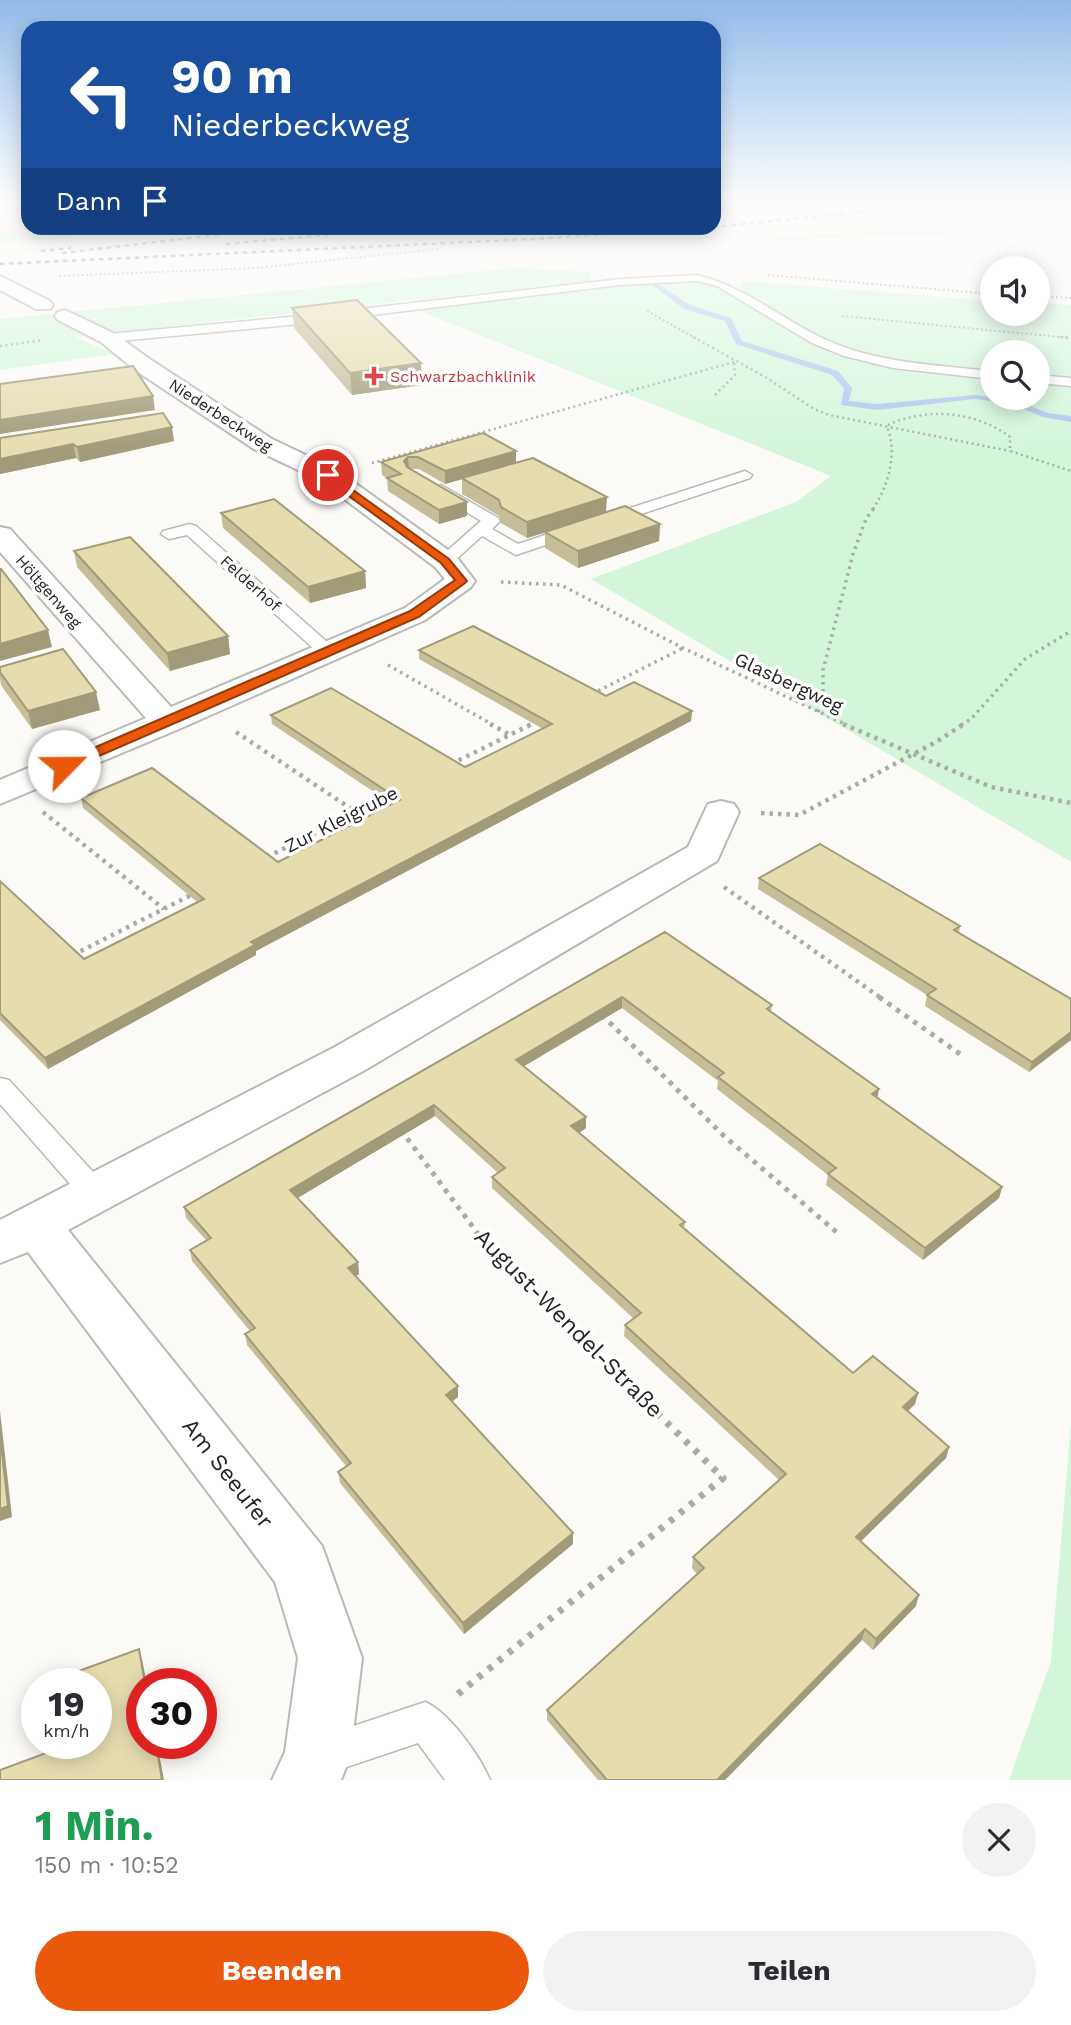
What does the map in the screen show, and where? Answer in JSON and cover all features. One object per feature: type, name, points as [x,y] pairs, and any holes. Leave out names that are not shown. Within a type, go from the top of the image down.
[{"type":"street","points":[[8,286],[43,304]]},
{"type":"street","name":"Niederbeckweg","points":[[65,316],[108,338],[143,365],[263,444],[328,475],[453,571]]},
{"type":"street","name":"Höltgenweg","points":[[0,535],[86,650],[167,722]]},
{"type":"street","points":[[6,790],[415,614],[453,571]]},
{"type":"street","points":[[18,1233],[349,1059],[690,862],[704,853],[721,812]]},
{"type":"street","name":"Am Seeufer","points":[[18,1233],[301,1567],[330,1658],[312,1768]]},
{"type":"lane","points":[[108,338],[289,321],[585,286]]},
{"type":"lane","points":[[725,286],[816,340],[848,353],[893,365],[980,374]]},
{"type":"lane","points":[[1050,380],[1071,382]]},
{"type":"lane","points":[[481,529],[516,550],[745,475]]},
{"type":"lane","points":[[425,481],[492,521],[481,529],[453,571]]},
{"type":"lane","points":[[445,492],[471,484]]},
{"type":"lane","points":[[603,502],[626,514]]},
{"type":"lane","name":"Felderhof","points":[[169,534],[190,529],[340,648]]},
{"type":"lane","points":[[0,1087],[95,1193]]},
{"type":"lane","points":[[425,1721],[470,1780]]},
{"type":"lane","name":"Am Seeufer","points":[[312,1768],[425,1721]]},
{"type":"path","points":[[900,286],[980,293]]},
{"type":"path","points":[[1050,297],[1071,298]]},
{"type":"path","points":[[764,308],[1071,338]]},
{"type":"path","points":[[656,316],[734,362],[767,378],[814,409],[844,419],[1010,451],[1037,463],[1071,471]]},
{"type":"path","points":[[715,396],[735,375],[734,362]]},
{"type":"path","points":[[328,475],[734,362]]},
{"type":"path","points":[[887,426],[902,419],[924,415],[979,419],[1000,427],[1010,437],[1010,451]]},
{"type":"path","points":[[818,712],[823,692],[823,670],[853,554],[866,519],[883,494],[886,483],[893,441],[887,426]]},
{"type":"path","name":"Glasbergweg","points":[[453,571],[561,585],[683,648],[818,712],[990,787],[1071,803]]},
{"type":"path","points":[[721,812],[799,815],[936,742],[971,719],[1025,659],[1071,631]]},
{"type":"path","points":[[340,648],[510,735]]},
{"type":"path","points":[[580,700],[683,648]]},
{"type":"path","points":[[201,708],[356,812]]},
{"type":"path","points":[[450,765],[545,717]]},
{"type":"path","points":[[6,790],[164,909]]},
{"type":"path","name":"Zur Kleigrube","points":[[260,861],[391,794]]},
{"type":"path","points":[[690,862],[960,1054]]},
{"type":"path","points":[[70,956],[200,891]]},
{"type":"path","points":[[598,1011],[724,1136],[840,1235]]},
{"type":"path","name":"August-Wendel-Straße","points":[[398,1125],[487,1246],[723,1478],[425,1721]]},
{"type":"green space","points":[[333,286],[544,286],[75,337],[116,354],[0,370],[0,319]]},
{"type":"green space","points":[[601,286],[711,286],[727,291],[812,341],[892,366],[980,377],[980,410],[1050,410],[1050,382],[1071,384],[1071,862],[591,579],[796,502],[831,476],[410,307]]},
{"type":"green space","points":[[741,286],[805,286],[980,300],[980,326],[1050,326],[1050,304],[1071,305],[1071,379],[1050,378],[1050,340],[980,340],[980,372],[906,364],[864,355],[823,340],[740,289]]},
{"type":"green space","points":[[1071,1423],[1071,1780],[1009,1780],[1051,1661]]},
{"type":"building","points":[[357,300],[421,363],[350,373],[292,308]]},
{"type":"building","points":[[133,366],[153,396],[0,420],[0,384]]},
{"type":"building","points":[[163,413],[172,427],[77,447],[73,444],[0,459],[0,438]]},
{"type":"building","points":[[483,433],[516,451],[445,471],[418,457],[408,457],[404,461],[407,467],[467,502],[439,510],[387,478],[401,474],[381,462]]},
{"type":"building","points":[[533,458],[607,497],[527,522],[501,507],[499,500],[462,478]]},
{"type":"building","points":[[274,499],[365,571],[308,587],[221,513]]},
{"type":"building","points":[[625,506],[660,524],[578,551],[545,532]]},
{"type":"building","points":[[130,537],[228,636],[167,653],[74,551]]},
{"type":"building","points":[[1,569],[48,630],[0,644]]},
{"type":"building","points":[[473,626],[606,696],[634,682],[692,711],[251,942],[255,945],[45,1058],[0,1013],[0,881],[84,959],[204,899],[81,798],[152,768],[278,862],[400,800],[271,715],[331,688],[465,767],[552,724],[419,650]]},
{"type":"building","points":[[63,649],[96,692],[28,711],[0,672],[0,667]]},
{"type":"building","points":[[820,844],[960,926],[954,930],[1071,999],[1071,1032],[1032,1062],[927,995],[936,989],[759,878]]},
{"type":"building","points":[[665,932],[772,1005],[767,1009],[879,1089],[872,1094],[1002,1187],[925,1248],[828,1174],[836,1168],[718,1077],[724,1073],[622,997],[516,1060],[586,1117],[571,1126],[685,1222],[680,1225],[853,1373],[873,1356],[918,1393],[903,1407],[949,1447],[856,1537],[919,1595],[876,1639],[865,1629],[717,1780],[607,1780],[547,1710],[704,1568],[693,1557],[786,1474],[625,1325],[641,1313],[492,1177],[505,1168],[434,1105],[290,1190],[358,1262],[348,1268],[458,1386],[446,1395],[573,1533],[463,1623],[338,1472],[351,1463],[245,1334],[255,1328],[190,1250],[211,1238],[184,1207]]},
{"type":"building","points":[[0,1435],[8,1506],[0,1509]]},
{"type":"building","points":[[139,1649],[142,1668],[126,1668],[126,1759],[159,1759],[162,1780],[0,1780],[0,1770],[30,1759],[112,1759],[112,1668],[87,1668]]},
{"type":"waterway","points":[[657,286],[687,307],[728,320],[739,342],[835,373],[848,388],[844,403],[877,407],[975,397],[1014,402],[1046,415],[1071,419]]},
{"type":"place","name":"Schwarzbachklinik","points":[[374,376]]},
{"type":"route","points":[[64,766],[415,614],[461,581],[445,561],[328,475]]}]
